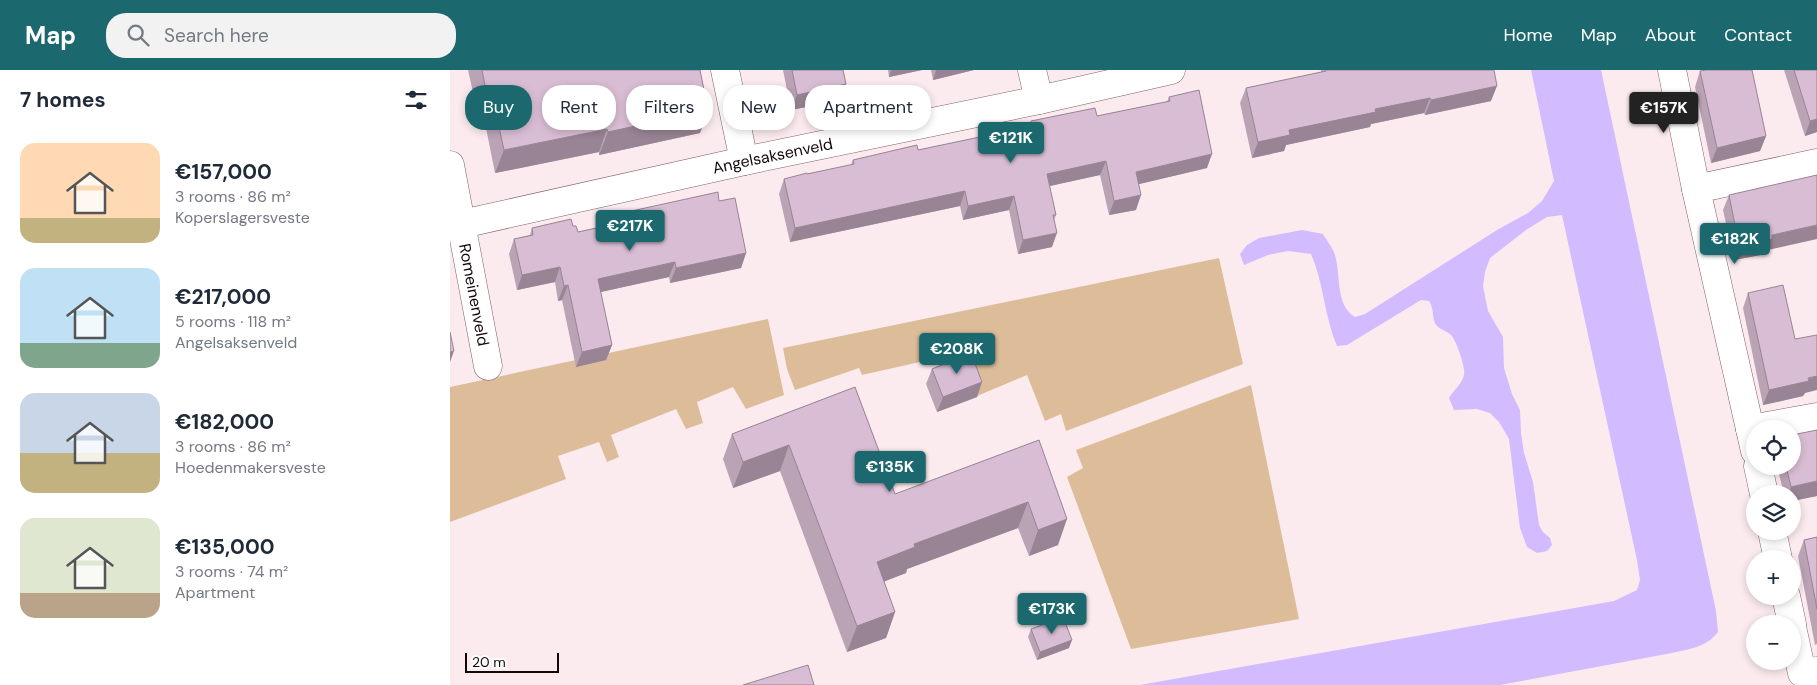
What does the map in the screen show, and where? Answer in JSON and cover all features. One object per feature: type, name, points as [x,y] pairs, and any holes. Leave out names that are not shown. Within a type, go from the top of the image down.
[{"type":"street","points":[[725,70],[744,161]]},
{"type":"street","points":[[1032,70],[1039,100]]},
{"type":"street","name":"Angelsaksenveld","points":[[462,224],[744,161],[1039,100],[1171,70]]},
{"type":"street","points":[[1672,70],[1696,189],[1748,420]]},
{"type":"street","points":[[1696,189],[1817,163]]},
{"type":"street","name":"Romeinenveld","points":[[450,165],[488,366]]},
{"type":"street","points":[[1801,423],[1817,417]]},
{"type":"street","points":[[1801,669],[1802,674],[1817,670]]},
{"type":"shaded area","points":[[1531,70],[1601,70],[1716,611],[1718,632],[1709,641],[1685,650],[1500,685],[1140,685],[1614,601],[1637,590],[1640,580],[1637,560],[1562,215],[1547,217],[1526,230],[1490,258],[1483,286],[1488,311],[1503,337],[1504,368],[1512,394],[1520,410],[1524,453],[1533,482],[1539,525],[1550,538],[1552,545],[1547,551],[1537,553],[1527,547],[1520,528],[1509,439],[1499,422],[1490,413],[1477,409],[1454,410],[1449,398],[1463,378],[1464,366],[1453,338],[1435,324],[1429,301],[1421,300],[1347,345],[1337,346],[1329,323],[1319,276],[1311,254],[1288,251],[1268,255],[1244,265],[1240,254],[1247,245],[1259,238],[1302,230],[1323,234],[1335,255],[1341,297],[1344,305],[1355,317],[1365,314],[1497,230],[1528,213],[1542,201],[1554,181]]},
{"type":"shaded area","points":[[1219,258],[1243,364],[1066,431],[1061,414],[1045,421],[1027,375],[977,396],[960,353],[862,375],[859,368],[795,390],[787,369],[783,348]]},
{"type":"shaded area","points":[[768,319],[784,395],[746,409],[733,387],[697,402],[703,423],[686,429],[676,409],[611,435],[619,457],[607,462],[599,442],[558,456],[566,479],[450,522],[450,387]]},
{"type":"shaded area","points":[[1251,385],[1299,619],[1131,649],[1067,477],[1083,468],[1076,450]]},
{"type":"building","points":[[482,70],[700,70],[703,85],[626,85],[626,128],[608,132],[607,130],[616,130],[616,85],[542,85],[542,130],[602,130],[504,150],[500,130],[532,130],[532,85],[485,85]]},
{"type":"building","points":[[792,70],[843,70],[846,84],[805,85],[805,93],[797,95]]},
{"type":"building","points":[[1326,70],[1494,70],[1497,86],[1431,100],[1430,98],[1375,109],[1376,112],[1289,130],[1290,135],[1258,142],[1246,88]]},
{"type":"building","points":[[1752,70],[1766,136],[1717,148],[1700,71]]},
{"type":"building","points":[[1794,70],[1817,70],[1817,119],[1810,121]]},
{"type":"building","points":[[1199,90],[1212,154],[1136,172],[1141,195],[1114,201],[1106,161],[1047,174],[1056,215],[1053,215],[1057,233],[1023,240],[1014,196],[968,206],[965,191],[795,228],[784,179],[854,164],[853,160],[917,145],[918,150],[1032,126],[1031,121],[1095,108],[1097,116],[1170,101],[1169,97]]},
{"type":"building","points":[[1817,175],[1817,225],[1772,235],[1772,239],[1739,245],[1729,195]]},
{"type":"building","points":[[718,192],[719,201],[735,198],[746,253],[676,268],[675,262],[598,279],[612,345],[582,352],[568,285],[564,286],[560,267],[522,275],[514,239],[533,235],[532,228],[571,219],[573,226],[576,226],[578,232],[629,221],[627,212]]},
{"type":"building","points":[[1783,285],[1795,339],[1817,335],[1817,376],[1808,378],[1809,381],[1769,390],[1748,293]]},
{"type":"building","points":[[450,332],[454,351],[450,352]]},
{"type":"building","points":[[971,353],[982,382],[943,397],[932,369]]},
{"type":"building","points":[[855,387],[895,494],[1039,440],[1067,519],[1038,530],[1028,502],[914,544],[915,547],[877,562],[895,612],[857,626],[789,445],[743,462],[732,434]]},
{"type":"building","points":[[1817,430],[1817,481],[1791,485],[1788,475],[1801,475],[1801,433]]},
{"type":"building","points":[[1817,537],[1817,609],[1804,540]]},
{"type":"building","points":[[1063,617],[1072,640],[1040,652],[1031,629]]},
{"type":"building","points":[[808,665],[814,685],[743,685]]}]
